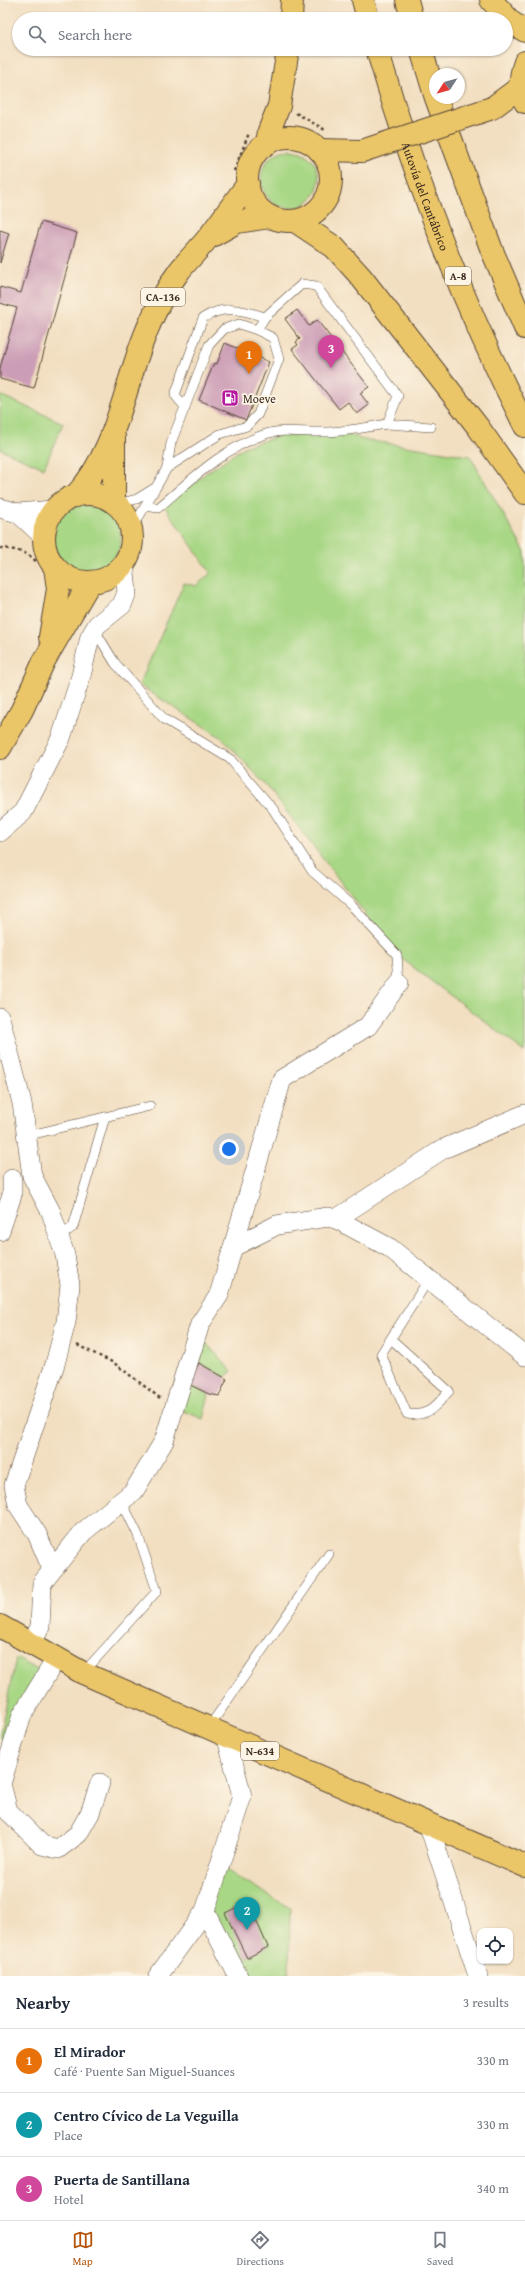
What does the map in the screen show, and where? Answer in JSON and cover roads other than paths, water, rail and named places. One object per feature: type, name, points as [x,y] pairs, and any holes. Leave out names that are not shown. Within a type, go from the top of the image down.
[{"type":"main road","points":[[291,12],[292,0]]},
{"type":"main road","points":[[363,0],[366,12]]},
{"type":"main road","points":[[407,0],[410,12]]},
{"type":"main road","points":[[491,0],[502,12]]},
{"type":"main road","points":[[513,23],[525,31]]},
{"type":"main road","points":[[267,144],[269,131],[279,106],[287,56]]},
{"type":"main road","name":"Autovía del Cantábrico","points":[[379,56],[399,122],[439,230],[486,343],[525,426]]},
{"type":"main road","points":[[423,56],[429,75]]},
{"type":"main road","points":[[319,150],[362,151],[492,108],[522,94],[520,74],[525,62]]},
{"type":"main road","points":[[438,104],[484,229],[525,328]]},
{"type":"main road","points":[[492,108],[525,110]]},
{"type":"main road","points":[[288,138],[305,141],[319,150],[326,158],[331,178],[330,190],[325,202],[317,211],[307,217],[295,221],[282,221],[270,217],[259,208],[252,197],[248,184],[248,172],[251,161],[267,144],[277,139],[288,138]]},
{"type":"main road","points":[[331,178],[362,151]]},
{"type":"main road","points":[[208,239],[248,184]]},
{"type":"main road","points":[[208,239],[237,222],[270,217]]},
{"type":"main road","points":[[295,221],[334,247],[361,276],[474,421],[525,493]]},
{"type":"main road","name":"CA-136","points":[[114,432],[132,370],[150,324],[180,271],[208,239]]},
{"type":"main road","points":[[44,661],[56,609],[58,589],[48,568],[49,558],[44,537],[46,523],[54,510],[64,501],[76,495],[90,480],[114,432]]},
{"type":"main road","points":[[114,432],[115,503]]},
{"type":"main road","points":[[48,568],[71,578],[90,582],[110,576],[124,563],[131,547],[132,529],[126,516],[115,503],[96,494],[76,495]]},
{"type":"main road","points":[[0,748],[22,710],[44,661],[90,582]]},
{"type":"main road","name":"N-634","points":[[0,1626],[83,1674],[525,1866]]},
{"type":"street","points":[[0,508],[18,513],[54,510]]},
{"type":"street","points":[[18,513],[44,537]]},
{"type":"street","points":[[0,832],[23,812],[61,738],[81,676],[90,637],[94,630],[122,605],[127,592],[124,563]]},
{"type":"street","points":[[31,1645],[40,1627],[42,1583],[83,1532],[134,1491],[164,1441],[200,1324],[219,1296],[282,1078],[368,1026],[399,983]]},
{"type":"street","points":[[0,1018],[22,1103],[32,1176],[51,1212],[65,1255],[70,1285],[66,1322],[55,1364],[14,1485],[18,1505],[37,1534],[52,1569]]},
{"type":"street","points":[[336,1219],[443,1149],[525,1114]]},
{"type":"street","points":[[0,1231],[12,1195],[6,1184],[30,1164]]},
{"type":"street","points":[[233,1247],[277,1225],[328,1217],[336,1219],[390,1248],[525,1356]]},
{"type":"street","points":[[56,1659],[22,1715],[1,1784],[8,1811],[42,1845],[58,1849],[78,1834],[90,1813],[100,1783]]},
{"type":"street","points":[[158,1976],[205,1911],[242,1796],[217,1732]]},
{"type":"street","points":[[428,1823],[478,1976]]},
{"type":"street","points":[[205,1911],[238,1976]]},
{"type":"lane","points":[[257,330],[265,317],[302,284],[316,286],[398,396],[387,424]]},
{"type":"lane","points":[[186,407],[175,395],[203,318],[214,312],[234,308],[265,317]]},
{"type":"lane","points":[[234,308],[234,326]]},
{"type":"lane","points":[[132,529],[167,468],[171,443],[209,345],[224,329],[239,324],[257,330],[273,338],[279,359],[258,414],[247,426],[220,434],[167,468]]},
{"type":"lane","points":[[146,506],[158,508],[208,466],[240,445],[264,435],[280,432],[324,432],[387,424],[431,426]]},
{"type":"lane","points":[[115,503],[137,499],[153,490]]},
{"type":"lane","points":[[94,630],[115,663],[164,719],[230,759],[272,810],[312,871],[352,906],[397,955],[399,983]]},
{"type":"lane","points":[[26,1136],[150,1106]]},
{"type":"lane","points":[[59,1237],[73,1227],[105,1117]]},
{"type":"lane","points":[[391,1339],[449,1391],[433,1409],[419,1416],[407,1414],[381,1354],[429,1279]]},
{"type":"lane","points":[[83,1674],[157,1591],[138,1535],[122,1502]]},
{"type":"lane","points":[[217,1732],[329,1554]]},
{"type":"place","name":"Puerta de Santillana","points":[[331,368]]},
{"type":"place","name":"El Mirador","points":[[249,374]]},
{"type":"place","name":"Moeve","points":[[230,398]]},
{"type":"place","name":"Centro Cívico de La Veguilla","points":[[247,1930]]}]
